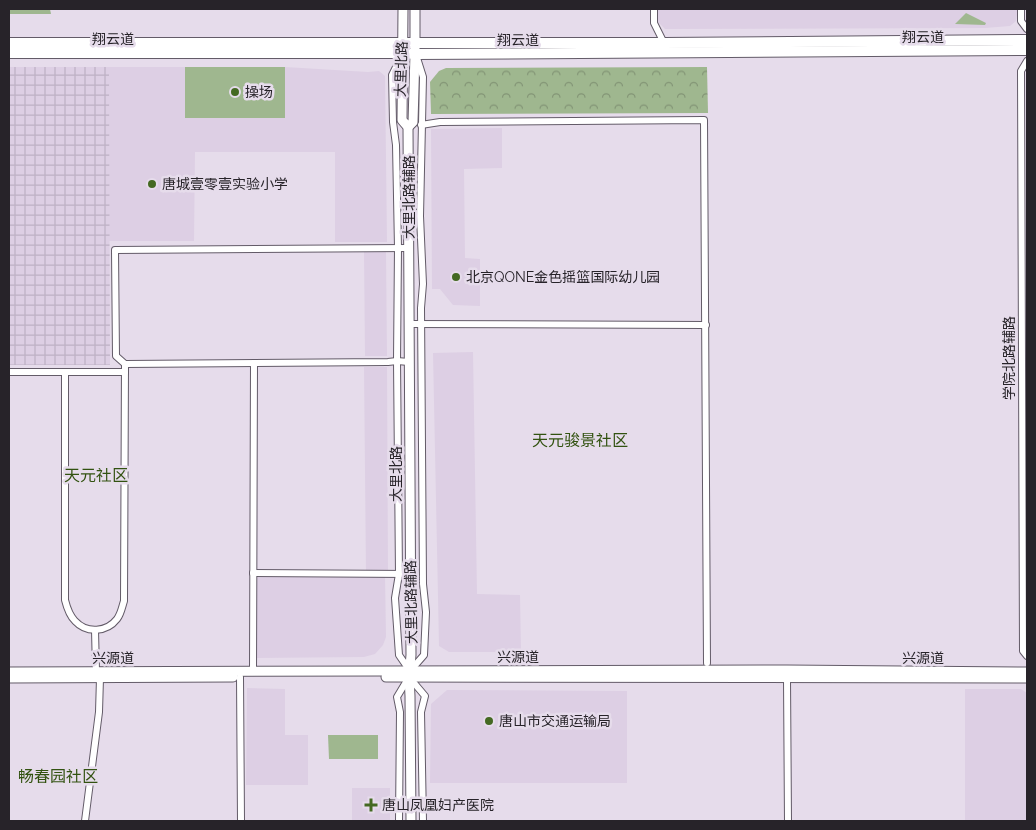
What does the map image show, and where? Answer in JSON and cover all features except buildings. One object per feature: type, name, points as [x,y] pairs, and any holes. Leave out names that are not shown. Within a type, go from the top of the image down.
[{"type":"main road","name":"大里北路","points":[[403,9],[402,120],[408,127],[411,821]]},
{"type":"main road","name":"大里北路","points":[[408,127],[413,122],[416,54],[415,9]]},
{"type":"main road","name":"翔云道","points":[[9,53],[403,48],[416,42],[664,43],[1027,40]]},
{"type":"main road","name":"翔云道","points":[[9,43],[403,48],[416,54],[1027,50]]},
{"type":"main road","name":"兴源道","points":[[9,678],[253,671],[409,674],[1027,678]]},
{"type":"main road","name":"兴源道","points":[[9,672],[240,677],[409,674]]},
{"type":"main road","name":"兴源道","points":[[787,675],[1027,672]]},
{"type":"street","points":[[654,9],[654,23],[664,43]]},
{"type":"street","points":[[1021,9],[1021,20],[1027,29]]},
{"type":"street","name":"大里北路辅路","points":[[403,48],[392,75],[393,122],[396,145],[398,248],[398,574],[395,598],[399,655],[409,674],[425,696],[421,712],[423,821]]},
{"type":"street","name":"大里北路辅路","points":[[399,821],[400,712],[397,696],[409,674],[424,655],[426,612],[423,584],[421,308],[423,284],[420,216],[423,77],[416,54]]},
{"type":"street","name":"学院北路辅路","points":[[1027,61],[1021,70],[1025,417],[1023,651],[1027,656]]},
{"type":"street","points":[[421,125],[440,122],[704,120],[707,663]]},
{"type":"street","points":[[408,248],[116,250],[116,356],[125,364],[409,362]]},
{"type":"street","points":[[409,324],[706,325]]},
{"type":"street","points":[[253,671],[254,363]]},
{"type":"street","points":[[65,372],[65,600],[67,608],[75,621],[81,626],[88,629],[104,629],[118,618],[124,600],[125,364]]},
{"type":"street","points":[[9,372],[125,372]]},
{"type":"street","points":[[253,573],[410,574]]},
{"type":"street","points":[[85,821],[99,712],[96,630]]},
{"type":"street","points":[[787,675],[788,821]]},
{"type":"street","points":[[240,677],[241,821]]},
{"type":"shaded area","points":[[657,9],[1017,9],[1017,15],[1016,21],[1010,26],[985,28],[665,29],[657,21]]},
{"type":"shaded area","points":[[9,67],[109,67],[110,365],[9,365]]},
{"type":"shaded area","name":"唐城壹零壹实验小学","points":[[109,67],[285,67],[379,71],[385,76],[387,242],[335,242],[335,152],[195,152],[194,241],[109,241]]},
{"type":"shaded area","points":[[502,128],[502,168],[464,169],[465,258],[480,259],[480,306],[453,305],[440,289],[432,289],[431,129]]},
{"type":"shaded area","points":[[364,252],[386,252],[387,356],[365,356]]},
{"type":"shaded area","points":[[473,352],[477,594],[520,595],[521,652],[449,652],[439,646],[433,353]]},
{"type":"shaded area","points":[[364,367],[387,367],[388,574],[385,575],[386,637],[383,645],[375,654],[364,657],[256,658],[256,576],[366,574]]},
{"type":"shaded area","points":[[247,688],[285,689],[285,735],[308,735],[308,785],[246,785]]},
{"type":"shaded area","points":[[965,689],[1021,689],[1027,693],[1027,821],[965,821]]},
{"type":"shaded area","points":[[447,690],[627,691],[627,783],[430,783],[431,704]]},
{"type":"shaded area","name":"唐山凤凰妇产医院","points":[[352,788],[390,788],[390,821],[352,821]]},
{"type":"green space","points":[[9,9],[50,9],[51,14],[9,14]]},
{"type":"green space","points":[[966,13],[986,23],[985,25],[955,24]]},
{"type":"green space","name":"操场","points":[[185,67],[285,67],[285,118],[185,118]]},
{"type":"green space","points":[[707,67],[708,113],[431,114],[430,82],[439,71],[446,68]]},
{"type":"green space","points":[[328,735],[378,735],[378,759],[329,759]]},
{"type":"place","name":"操场","points":[[235,92]]},
{"type":"place","name":"唐城壹零壹实验小学","points":[[152,184]]},
{"type":"place","name":"北京QONE金色摇篮国际幼儿园","points":[[456,277]]},
{"type":"place","name":"唐山市交通运输局","points":[[489,721]]},
{"type":"place","name":"唐山凤凰妇产医院","points":[[371,805]]},
{"type":"district","name":"天元骏景社区","points":[[580,440]]},
{"type":"district","name":"天元社区","points":[[96,475]]},
{"type":"district","name":"畅春园社区","points":[[58,776]]}]
